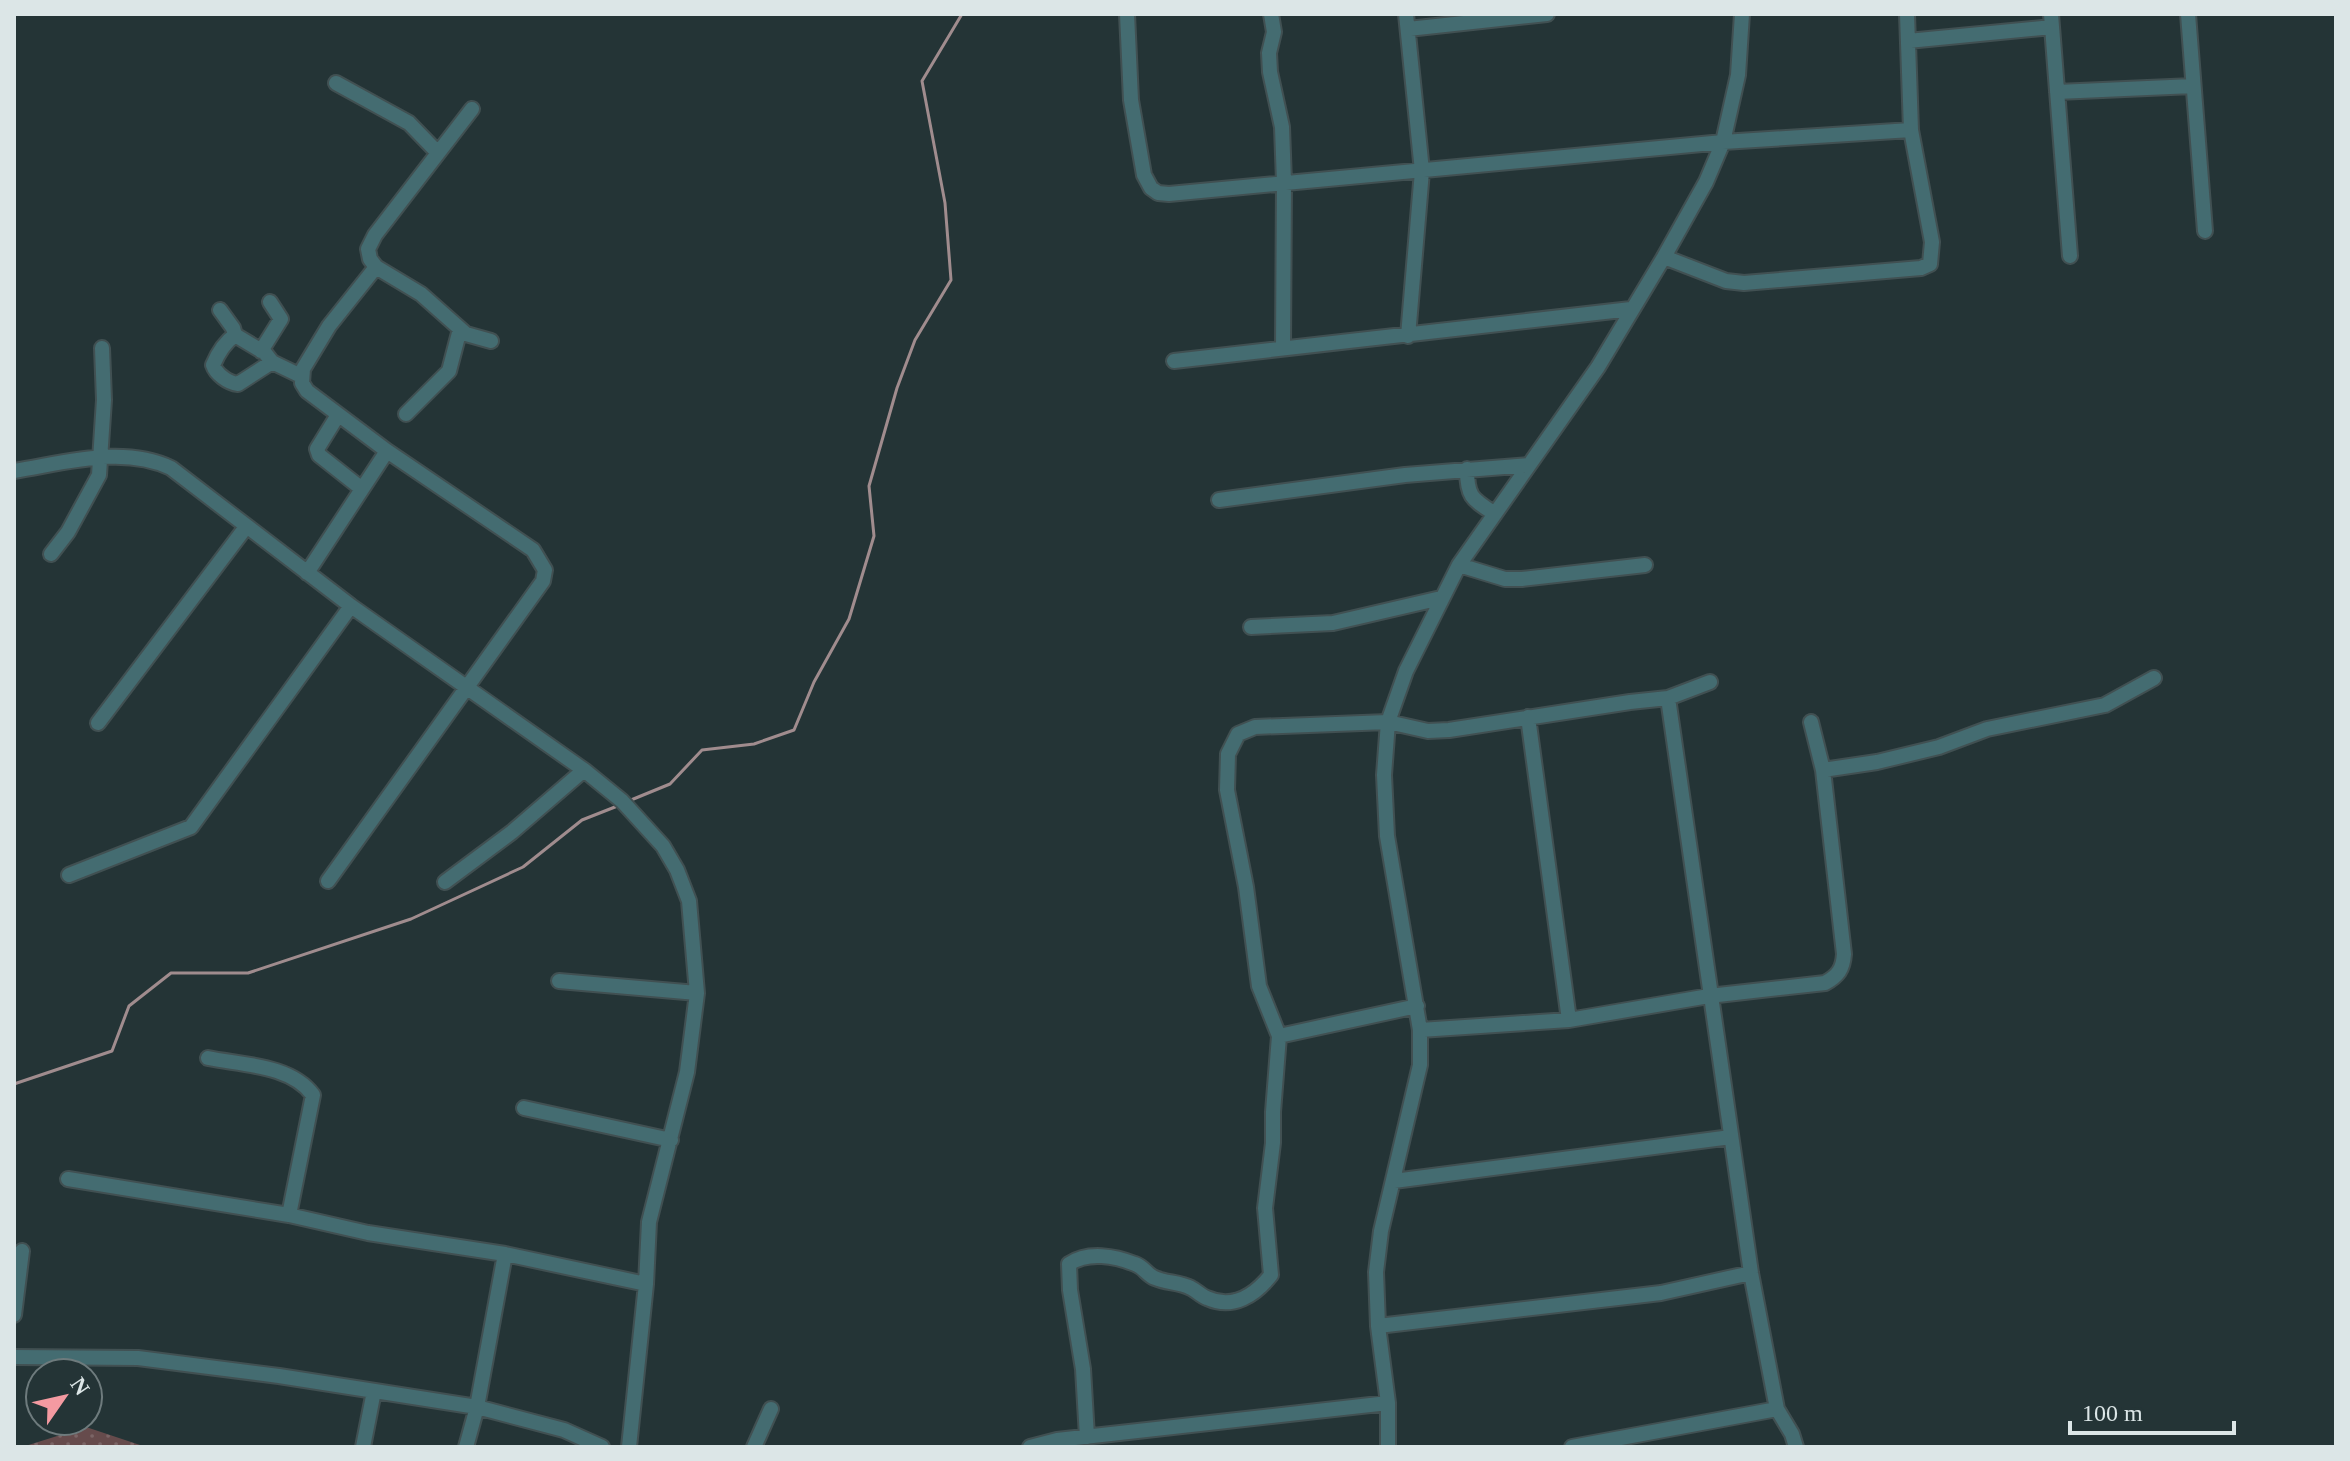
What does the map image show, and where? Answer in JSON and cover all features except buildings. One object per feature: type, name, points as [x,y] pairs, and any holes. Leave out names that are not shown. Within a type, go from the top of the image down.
[{"type":"street","points":[[1127,14],[1133,119],[1144,175],[1151,188],[1158,193],[1723,142],[1911,130]]},
{"type":"street","points":[[1271,14],[1274,32],[1269,53],[1270,72],[1282,127],[1284,182],[1283,348]]},
{"type":"street","points":[[1408,336],[1422,171],[1407,22],[1547,14]]},
{"type":"street","points":[[1388,1447],[1388,1403],[1378,1326],[1376,1272],[1381,1231],[1420,1065],[1420,1030],[1387,836],[1384,775],[1388,722],[1406,671],[1459,565],[1598,367],[1706,182],[1723,142],[1738,75],[1742,14]]},
{"type":"street","points":[[1664,257],[1726,281],[1744,283],[1926,267],[1932,259],[1932,242],[1911,130],[1907,14]]},
{"type":"street","points":[[2188,14],[2205,231]]},
{"type":"street","points":[[1908,41],[2051,20],[2070,256]]},
{"type":"street","points":[[336,83],[409,123],[438,153]]},
{"type":"street","points":[[2057,92],[2193,86]]},
{"type":"street","points":[[472,109],[369,243],[370,259],[376,267],[421,294],[460,329],[473,337],[491,341]]},
{"type":"street","points":[[328,881],[543,581],[545,570],[533,550],[387,451],[307,391],[302,383],[301,376],[329,326],[376,267]]},
{"type":"street","points":[[261,351],[281,319],[270,302]]},
{"type":"street","points":[[1174,361],[1631,309]]},
{"type":"street","points":[[220,310],[235,335],[261,351],[272,362],[301,376]]},
{"type":"street","points":[[406,414],[449,371],[460,329]]},
{"type":"street","points":[[235,335],[225,343],[213,365],[225,379],[238,384],[272,362]]},
{"type":"street","points":[[51,554],[68,532],[99,475],[104,400],[102,348]]},
{"type":"street","points":[[338,415],[317,449],[319,455],[362,489]]},
{"type":"street","points":[[307,573],[387,451]]},
{"type":"street","points":[[14,471],[101,457],[155,460],[171,468],[351,606],[584,770],[625,805],[663,846],[689,901],[697,993],[687,1072],[649,1222],[646,1284],[629,1447]]},
{"type":"street","points":[[1219,500],[1405,475],[1529,465]]},
{"type":"street","points":[[1467,469],[1468,492],[1473,500],[1495,514]]},
{"type":"street","points":[[98,723],[246,527]]},
{"type":"street","points":[[1459,565],[1505,579],[1645,565]]},
{"type":"street","points":[[1251,627],[1333,623],[1441,598]]},
{"type":"street","points":[[69,875],[191,827],[351,606]]},
{"type":"street","points":[[1823,770],[1877,762],[1939,747],[1987,729],[2105,705],[2154,678]]},
{"type":"street","points":[[1087,1437],[1083,1369],[1070,1290],[1069,1264],[1083,1257],[1095,1256],[1136,1264],[1151,1277],[1191,1288],[1217,1301],[1241,1301],[1264,1285],[1271,1275],[1265,1208],[1273,1143],[1279,1036],[1259,986],[1246,887],[1227,790],[1228,754],[1238,734],[1255,727],[1388,722],[1428,731],[1668,698],[1710,682]]},
{"type":"street","points":[[1668,698],[1751,1273],[1777,1409],[1796,1447]]},
{"type":"street","points":[[1528,717],[1569,1020]]},
{"type":"street","points":[[1420,1030],[1569,1020],[1709,996],[1825,983],[1833,979],[1843,966],[1844,954],[1823,770],[1811,722]]},
{"type":"street","points":[[445,882],[512,832],[584,770]]},
{"type":"street","points":[[559,981],[697,993]]},
{"type":"street","points":[[1279,1036],[1417,1006]]},
{"type":"street","points":[[208,1058],[281,1073],[298,1079],[313,1095],[289,1215]]},
{"type":"street","points":[[524,1108],[671,1140]]},
{"type":"street","points":[[1394,1181],[1731,1137]]},
{"type":"street","points":[[68,1179],[289,1215],[368,1233],[505,1254],[646,1284]]},
{"type":"street","points":[[14,1315],[22,1251]]},
{"type":"street","points":[[466,1447],[477,1407],[505,1254]]},
{"type":"street","points":[[1378,1326],[1661,1293],[1751,1273]]},
{"type":"street","points":[[14,1357],[138,1358],[374,1391],[477,1407],[564,1430],[602,1447]]},
{"type":"street","points":[[363,1447],[374,1391]]},
{"type":"street","points":[[1032,1447],[1057,1440],[1388,1403]]},
{"type":"street","points":[[754,1447],[771,1409]]},
{"type":"street","points":[[1572,1447],[1777,1409]]},
{"type":"shaded area","points":[[104,1433],[146,1447],[22,1447],[54,1437],[104,1437]]},
{"type":"waterway","points":[[631,800],[670,784],[702,750],[754,744],[794,730],[814,682],[849,619],[874,536],[869,486],[897,388],[915,340],[951,280],[945,203],[922,81],[962,14]]},
{"type":"waterway","points":[[14,1084],[112,1051],[129,1006],[171,973],[248,973],[411,919],[523,867],[582,820],[620,805]]}]
